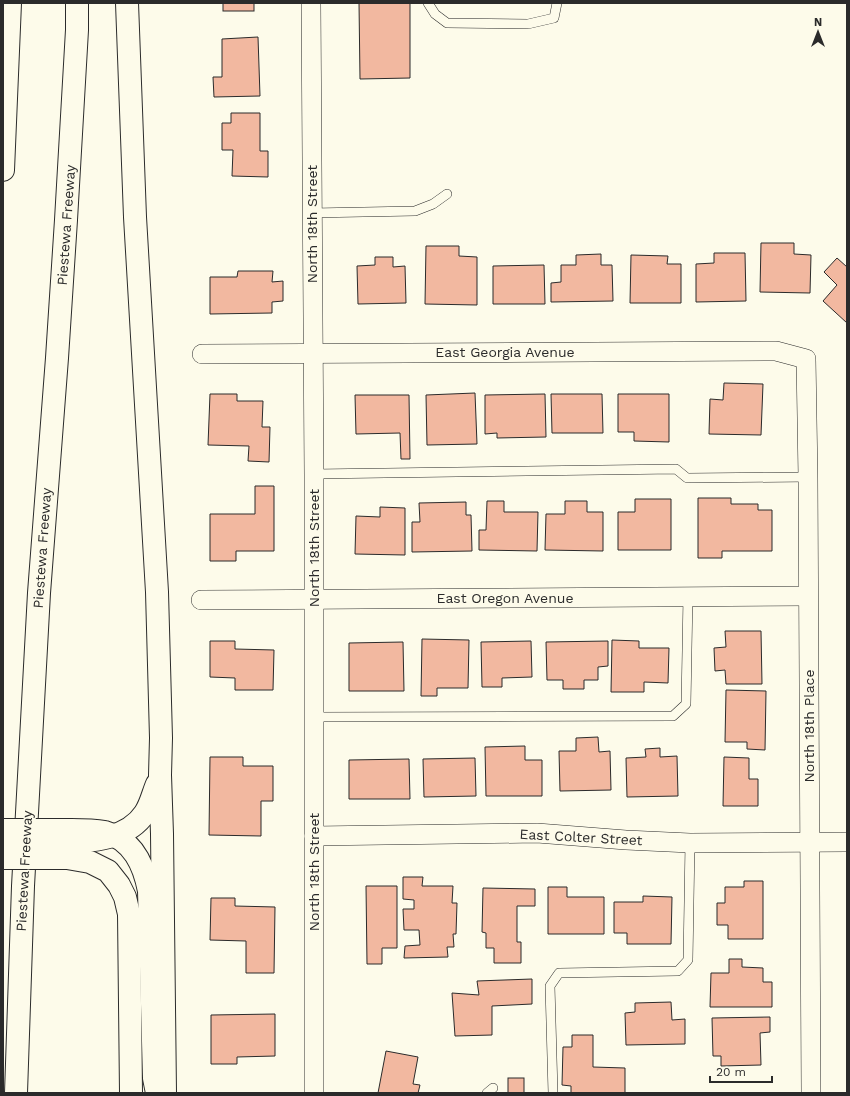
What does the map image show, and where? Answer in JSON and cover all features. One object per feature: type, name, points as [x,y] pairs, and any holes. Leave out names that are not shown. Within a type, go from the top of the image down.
[{"type":"main road","points":[[3,170],[10,3]]},
{"type":"main road","name":"Piestewa Freeway","points":[[16,1093],[23,886],[38,608],[65,235],[76,46],[77,3]]},
{"type":"main road","points":[[127,3],[135,217],[157,592],[161,738],[160,775],[165,1093]]},
{"type":"main road","points":[[3,844],[67,843],[115,836],[133,826],[145,813],[160,775]]},
{"type":"main road","points":[[3,830],[67,843],[90,862],[108,871],[119,885],[125,897],[129,914],[131,1093]]},
{"type":"main road","points":[[115,836],[130,846],[139,860],[146,875],[149,891],[154,1078],[157,1093]]},
{"type":"main road","points":[[3,858],[67,843]]},
{"type":"street","name":"North 18th Street","points":[[311,3],[314,474],[314,1093]]},
{"type":"street","name":"East Georgia Avenue","points":[[202,354],[776,351],[806,359]]},
{"type":"street","name":"North 18th Place","points":[[806,359],[808,476],[811,1093]]},
{"type":"street","name":"East Oregon Avenue","points":[[201,600],[808,596]]},
{"type":"street","name":"East Colter Street","points":[[314,836],[537,833],[690,843],[810,841],[847,842]]},
{"type":"lane","points":[[428,3],[435,14],[447,23],[528,24],[554,18],[557,3]]},
{"type":"lane","points":[[312,213],[415,211],[433,204],[447,194]]},
{"type":"lane","points":[[314,474],[676,469],[687,478],[808,476]]},
{"type":"lane","points":[[314,717],[673,716],[686,704],[688,596]]},
{"type":"lane","points":[[553,1093],[550,986],[559,973],[678,971],[688,960],[690,843]]},
{"type":"building","points":[[223,3],[254,3],[254,11],[223,11]]},
{"type":"building","points":[[359,3],[410,3],[410,78],[360,79]]},
{"type":"building","points":[[258,37],[260,96],[214,97],[213,77],[222,77],[222,39]]},
{"type":"building","points":[[231,113],[260,113],[260,151],[268,151],[268,177],[232,176],[233,150],[222,150],[222,123],[231,123]]},
{"type":"building","points":[[761,243],[794,243],[794,254],[811,255],[810,293],[760,292]]},
{"type":"building","points":[[426,246],[459,246],[459,256],[477,257],[477,305],[425,304]]},
{"type":"building","points":[[714,253],[745,253],[746,301],[696,302],[696,264],[714,263]]},
{"type":"building","points":[[601,254],[601,265],[612,265],[613,301],[551,302],[551,283],[561,282],[561,265],[576,265],[576,255]]},
{"type":"building","points":[[631,255],[668,256],[667,264],[681,264],[681,303],[630,303]]},
{"type":"building","points":[[375,257],[393,257],[393,267],[405,266],[406,303],[358,304],[357,266],[375,265]]},
{"type":"building","points":[[837,258],[847,267],[847,323],[823,301],[837,285],[824,272]]},
{"type":"building","points":[[544,265],[545,304],[493,304],[493,266]]},
{"type":"building","points":[[238,271],[273,271],[272,282],[283,281],[283,301],[272,302],[272,313],[210,314],[210,277],[237,277]]},
{"type":"building","points":[[724,383],[763,384],[761,435],[709,434],[710,399],[723,400]]},
{"type":"building","points":[[475,393],[477,444],[427,445],[426,395]]},
{"type":"building","points":[[210,394],[237,394],[237,401],[263,401],[262,427],[270,427],[269,462],[248,461],[249,446],[208,445]]},
{"type":"building","points":[[545,394],[546,437],[497,438],[497,433],[485,434],[485,395]]},
{"type":"building","points":[[551,394],[602,394],[603,433],[552,433]]},
{"type":"building","points":[[618,394],[669,394],[669,442],[634,441],[634,432],[618,432]]},
{"type":"building","points":[[355,395],[409,395],[410,459],[401,459],[400,433],[356,434]]},
{"type":"building","points":[[255,486],[274,486],[274,551],[236,551],[236,561],[210,561],[210,514],[255,514]]},
{"type":"building","points":[[698,498],[731,498],[731,504],[758,504],[758,510],[772,510],[772,551],[722,551],[722,558],[698,558]]},
{"type":"building","points":[[635,499],[671,499],[671,550],[618,550],[618,512],[635,512]]},
{"type":"building","points":[[487,501],[504,501],[504,512],[538,512],[537,551],[479,550],[479,530],[486,530]]},
{"type":"building","points":[[565,501],[587,501],[587,512],[603,512],[603,551],[545,550],[546,514],[565,514]]},
{"type":"building","points":[[466,502],[466,515],[471,515],[472,551],[412,552],[412,522],[420,522],[419,503]]},
{"type":"building","points":[[380,507],[405,508],[405,555],[355,554],[356,516],[380,517]]},
{"type":"building","points":[[725,631],[761,631],[762,684],[726,684],[725,670],[715,671],[714,648],[726,647]]},
{"type":"building","points":[[422,639],[469,640],[468,688],[437,688],[437,696],[421,696]]},
{"type":"building","points":[[612,640],[639,641],[639,648],[669,648],[668,683],[644,682],[644,692],[611,692]]},
{"type":"building","points":[[210,641],[235,641],[235,649],[274,650],[273,690],[235,690],[235,678],[210,677]]},
{"type":"building","points":[[531,641],[532,677],[502,678],[502,687],[482,687],[481,642]]},
{"type":"building","points":[[608,641],[608,666],[598,667],[598,680],[584,680],[584,689],[563,689],[563,680],[547,680],[546,642]]},
{"type":"building","points":[[403,642],[404,691],[349,691],[349,643]]},
{"type":"building","points":[[726,690],[766,691],[765,750],[747,749],[747,742],[725,742]]},
{"type":"building","points":[[598,737],[599,752],[610,751],[611,790],[560,791],[559,751],[576,751],[576,738]]},
{"type":"building","points":[[525,746],[525,760],[542,760],[542,796],[486,796],[485,747]]},
{"type":"building","points":[[660,748],[660,757],[677,756],[678,796],[627,797],[626,758],[646,757],[645,749]]},
{"type":"building","points":[[210,757],[243,757],[243,766],[273,766],[273,801],[261,801],[261,836],[209,835]]},
{"type":"building","points":[[724,757],[749,758],[749,779],[758,779],[758,806],[723,806]]},
{"type":"building","points":[[475,758],[476,796],[424,797],[423,759]]},
{"type":"building","points":[[409,759],[410,799],[349,799],[349,760]]},
{"type":"building","points":[[403,877],[423,877],[422,886],[453,886],[452,903],[457,903],[456,934],[453,934],[454,947],[447,947],[448,957],[404,958],[405,946],[420,945],[419,930],[404,930],[403,909],[414,909],[414,900],[403,899]]},
{"type":"building","points":[[744,881],[763,881],[763,939],[728,939],[728,925],[717,925],[717,903],[725,903],[725,887],[744,887]]},
{"type":"building","points":[[366,886],[397,886],[397,948],[382,948],[382,964],[367,964]]},
{"type":"building","points":[[548,887],[567,887],[567,897],[604,897],[604,934],[548,934]]},
{"type":"building","points":[[483,888],[535,889],[535,906],[517,906],[517,942],[521,942],[521,963],[494,963],[494,948],[486,948],[486,933],[482,932]]},
{"type":"building","points":[[643,896],[672,897],[671,944],[627,944],[627,933],[614,933],[614,902],[643,902]]},
{"type":"building","points":[[211,898],[235,898],[235,906],[275,907],[274,973],[246,973],[246,941],[210,940]]},
{"type":"building","points":[[729,959],[742,959],[742,967],[763,968],[763,982],[772,982],[772,1007],[710,1007],[711,973],[729,973]]},
{"type":"building","points":[[532,979],[532,1004],[492,1006],[492,1035],[455,1036],[452,993],[479,995],[477,981]]},
{"type":"building","points":[[671,1002],[672,1020],[685,1019],[685,1044],[626,1045],[625,1013],[635,1012],[635,1003]]},
{"type":"building","points":[[275,1014],[275,1056],[237,1057],[237,1064],[211,1064],[211,1015]]},
{"type":"building","points":[[770,1017],[770,1032],[760,1033],[761,1065],[721,1066],[721,1056],[713,1056],[712,1018]]},
{"type":"building","points":[[572,1035],[593,1035],[593,1067],[625,1068],[625,1093],[571,1093],[571,1086],[562,1085],[563,1047],[572,1047]]},
{"type":"building","points":[[386,1051],[418,1057],[413,1084],[420,1085],[418,1093],[378,1093]]},
{"type":"building","points":[[508,1078],[524,1078],[524,1093],[508,1093]]}]
